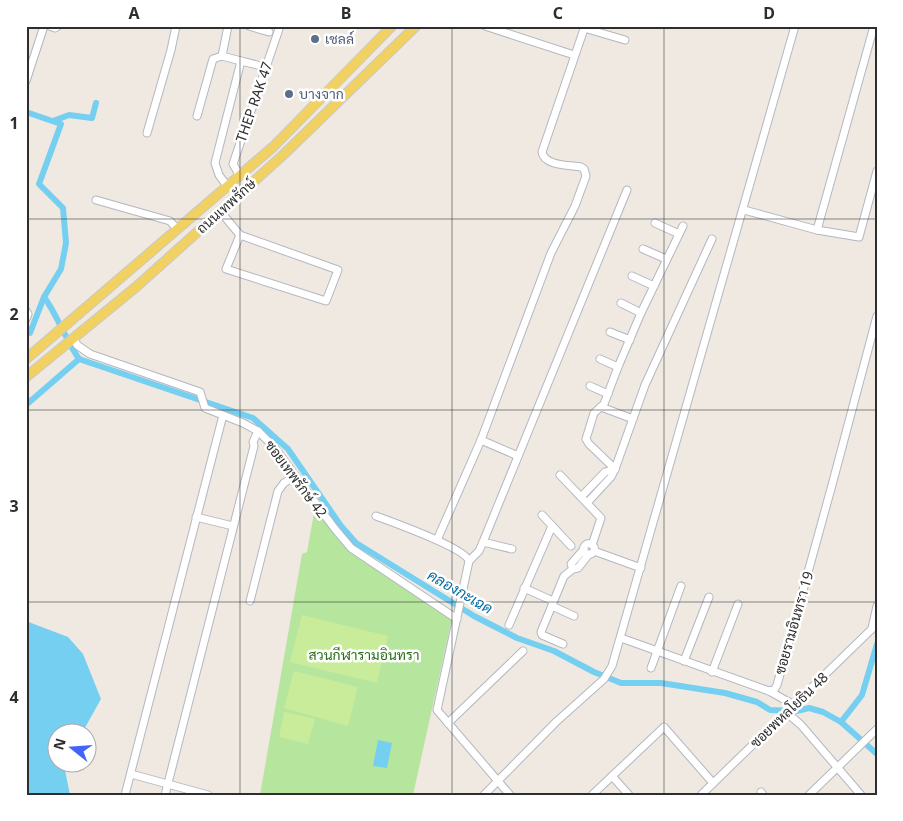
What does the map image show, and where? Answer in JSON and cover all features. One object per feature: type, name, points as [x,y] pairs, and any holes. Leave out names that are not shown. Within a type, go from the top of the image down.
[{"type":"main road","name":"ถนนเทพรักษ์","points":[[26,359],[273,147],[392,26]]},
{"type":"main road","name":"ถนนเทพรักษ์","points":[[26,377],[136,286],[282,156],[416,26]]},
{"type":"street","points":[[26,81],[44,26]]},
{"type":"street","points":[[49,26],[55,28],[58,26]]},
{"type":"street","points":[[147,133],[176,26]]},
{"type":"street","points":[[222,56],[228,26]]},
{"type":"street","points":[[249,26],[269,32]]},
{"type":"street","name":"THEP RAK 47","points":[[240,176],[233,164],[280,26]]},
{"type":"street","points":[[485,26],[574,55]]},
{"type":"street","points":[[484,795],[556,722],[609,672],[621,638],[795,26]]},
{"type":"street","points":[[817,230],[874,26]]},
{"type":"street","points":[[436,540],[481,440],[552,254],[586,176],[584,169],[581,167],[547,161],[543,157],[542,152],[584,27],[625,40]]},
{"type":"street","points":[[197,116],[213,59],[222,56],[257,65]]},
{"type":"street","points":[[227,186],[219,175],[215,163],[241,61]]},
{"type":"street","points":[[744,210],[817,230],[859,237],[877,171]]},
{"type":"street","points":[[510,795],[437,710],[438,704],[469,561],[479,550],[483,542],[627,190]]},
{"type":"street","points":[[96,200],[170,221],[177,229]]},
{"type":"street","points":[[220,211],[240,235],[338,270],[326,301],[226,269],[240,235]]},
{"type":"street","points":[[655,223],[679,234]]},
{"type":"street","points":[[614,469],[586,439],[594,413],[604,404],[618,367],[683,226]]},
{"type":"street","points":[[587,503],[611,477],[665,339],[712,239]]},
{"type":"street","points":[[643,249],[666,260]]},
{"type":"street","points":[[632,276],[654,286]]},
{"type":"street","points":[[621,303],[642,313]]},
{"type":"street","points":[[26,311],[28,314],[26,319]]},
{"type":"street","name":"ซอยรามอินทรา 19","points":[[621,638],[712,672],[769,691],[774,690],[777,685],[877,316]]},
{"type":"street","points":[[610,332],[630,340]]},
{"type":"street","name":"ซอยเทพรักษ์ 42","points":[[73,339],[77,345],[90,354],[195,389],[200,392],[202,404],[207,409],[258,431],[274,447],[334,530],[351,548],[457,619]]},
{"type":"street","points":[[600,359],[618,367]]},
{"type":"street","points":[[590,386],[608,394]]},
{"type":"street","points":[[601,407],[633,419]]},
{"type":"street","points":[[125,795],[222,419]]},
{"type":"street","points":[[165,795],[254,446],[253,442],[258,431]]},
{"type":"street","points":[[254,446],[264,437]]},
{"type":"street","points":[[481,440],[518,456]]},
{"type":"street","points":[[581,497],[605,472],[614,469]]},
{"type":"street","points":[[560,475],[601,518],[590,550],[571,564],[572,569],[564,576],[541,634],[563,644]]},
{"type":"street","points":[[250,601],[278,491],[284,483],[295,476]]},
{"type":"street","points":[[542,515],[571,546]]},
{"type":"street","points":[[376,516],[464,553],[469,561]]},
{"type":"street","points":[[196,518],[233,526]]},
{"type":"street","points":[[508,625],[552,526]]},
{"type":"street","points":[[483,542],[512,549]]},
{"type":"street","points":[[590,550],[641,568]]},
{"type":"street","points":[[651,668],[681,586]]},
{"type":"street","points":[[524,588],[574,616]]},
{"type":"street","points":[[684,661],[709,597]]},
{"type":"street","points":[[712,672],[738,604]]},
{"type":"street","points":[[874,626],[877,606]]},
{"type":"street","name":"ซอยพหลโยธิน 48","points":[[701,795],[874,626]]},
{"type":"street","points":[[448,723],[523,651]]},
{"type":"street","points":[[769,691],[794,705]]},
{"type":"street","points":[[786,712],[801,725],[861,795]]},
{"type":"street","points":[[592,795],[664,727],[713,783]]},
{"type":"street","points":[[809,795],[877,729]]},
{"type":"street","points":[[131,774],[206,794]]},
{"type":"street","points":[[612,776],[629,795]]},
{"type":"green space","name":"สวนกีฬารามอินทรา","points":[[315,508],[335,536],[350,550],[452,618],[413,795],[260,795],[302,554],[307,552]]},
{"type":"green space","points":[[302,615],[388,636],[377,683],[290,662]]},
{"type":"green space","points":[[294,671],[358,687],[348,726],[284,708]]},
{"type":"green space","points":[[284,712],[315,719],[308,744],[279,737]]},
{"type":"water","points":[[26,621],[68,637],[83,654],[101,699],[87,724],[48,724],[48,774],[66,774],[70,795],[26,795]]},
{"type":"water","points":[[378,740],[392,743],[387,768],[373,766]]},
{"type":"waterway","points":[[53,121],[69,115],[92,118],[96,103]]},
{"type":"waterway","points":[[26,112],[61,124],[39,184],[63,208],[66,243],[61,269],[44,297],[30,333]]},
{"type":"waterway","name":"คลองกะเฉด","points":[[26,405],[79,359],[44,297]]},
{"type":"waterway","name":"คลองกะเฉด","points":[[79,359],[253,418],[288,449],[341,526],[356,543],[474,616],[517,638],[554,651],[594,672],[621,683],[661,683],[725,693],[757,702],[770,710],[797,711],[809,708],[823,712],[841,722],[877,754]]},
{"type":"waterway","points":[[841,722],[862,695],[877,644]]},
{"type":"place","name":"เชลล์","points":[[315,39]]},
{"type":"place","name":"บางจาก","points":[[289,94]]}]
